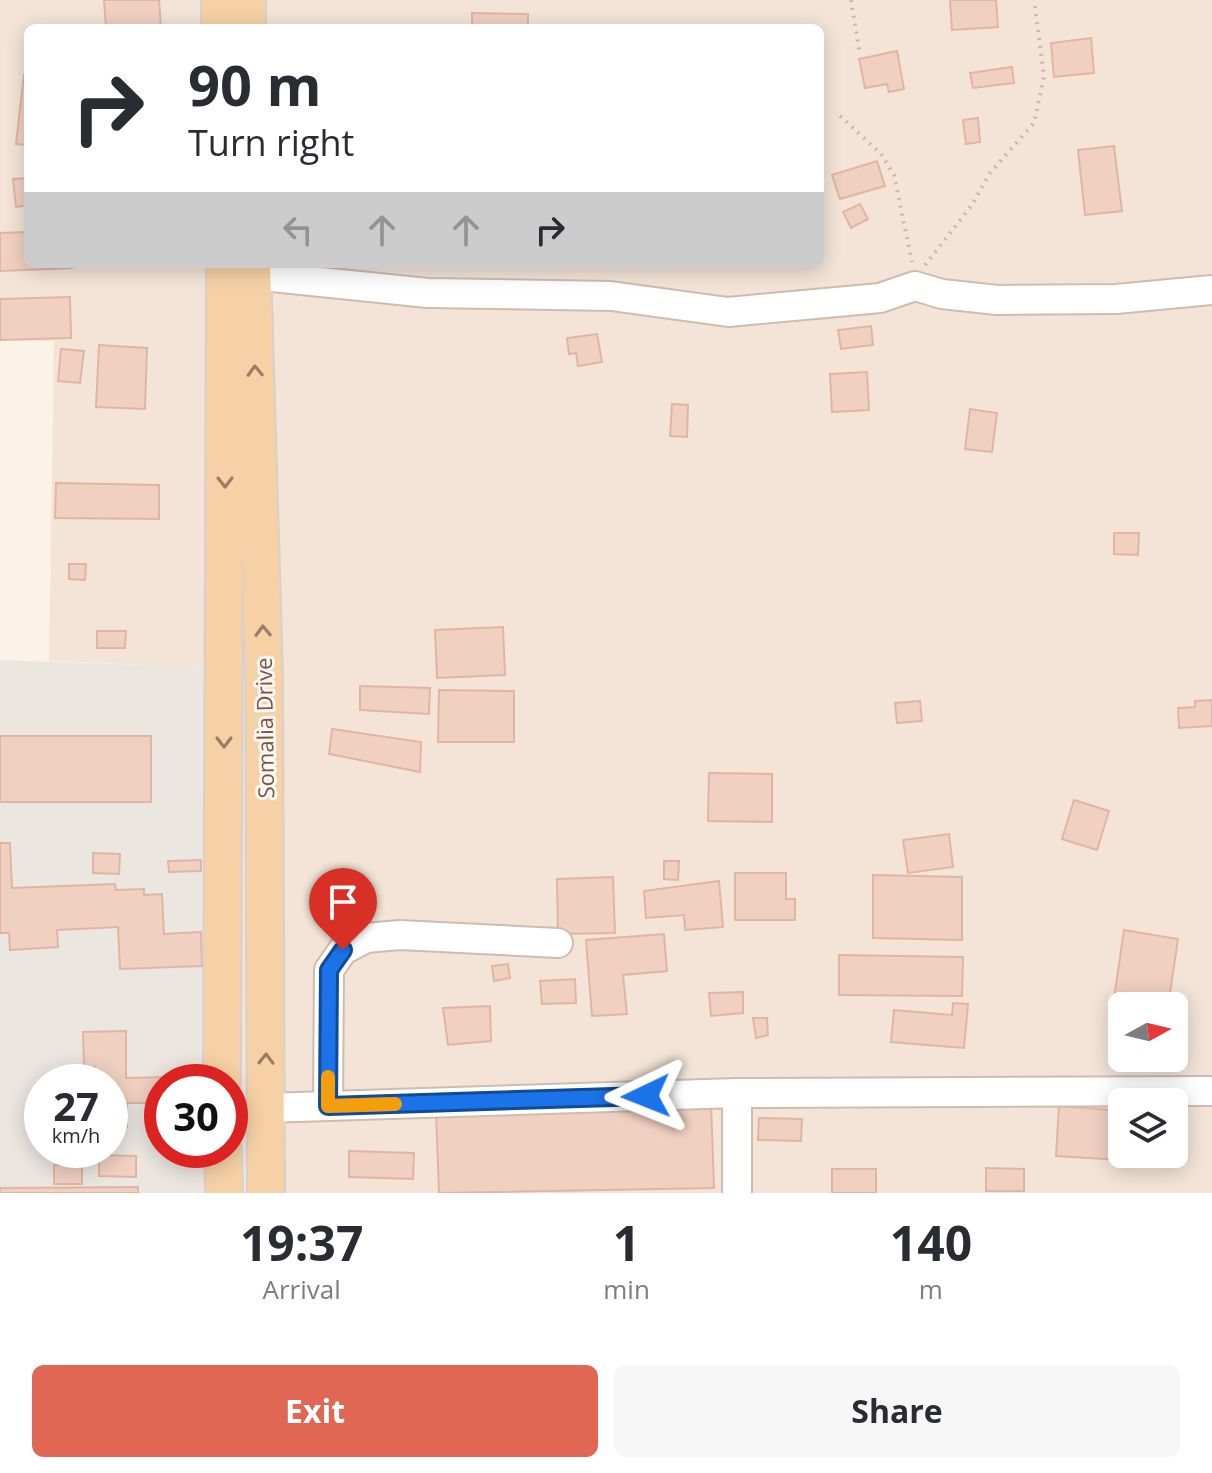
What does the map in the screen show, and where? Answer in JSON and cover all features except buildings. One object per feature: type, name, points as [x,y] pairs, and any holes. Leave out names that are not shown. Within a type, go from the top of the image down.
[{"type":"main road","points":[[220,0],[220,24]]},
{"type":"main road","points":[[247,0],[247,24]]},
{"type":"main road","name":"Somalia Drive","points":[[222,1064],[243,268]]},
{"type":"main road","name":"Somalia Drive","points":[[243,268],[264,676],[266,1193]]},
{"type":"main road","points":[[223,1168],[224,1193]]},
{"type":"street","points":[[243,268],[428,293],[611,296],[728,312],[880,298],[915,280],[942,294],[997,300],[1116,299],[1212,290]]},
{"type":"street","points":[[328,1106],[329,970],[343,950],[366,938],[400,935],[558,943]]},
{"type":"street","points":[[265,1108],[737,1093],[1212,1091]]},
{"type":"street","points":[[737,1093],[737,1193]]},
{"type":"path","points":[[851,0],[860,55]]},
{"type":"path","points":[[915,280],[972,205],[990,173],[1034,123],[1044,76],[1034,0]]},
{"type":"path","points":[[840,116],[881,154],[894,175],[915,280]]},
{"type":"shaded area","points":[[0,0],[1212,0],[1212,1193],[224,1193],[227,1168],[248,1168],[248,1064],[230,1064],[224,668],[49,661],[54,341],[0,340]]},
{"type":"shaded area","points":[[0,660],[224,668],[222,1064],[144,1064],[144,1168],[223,1168],[224,1193],[0,1193]]},
{"type":"slow traffic","points":[[328,1077],[328,1106],[395,1104]]},
{"type":"route","points":[[343,950],[329,970],[328,1106],[646,1096]]}]
